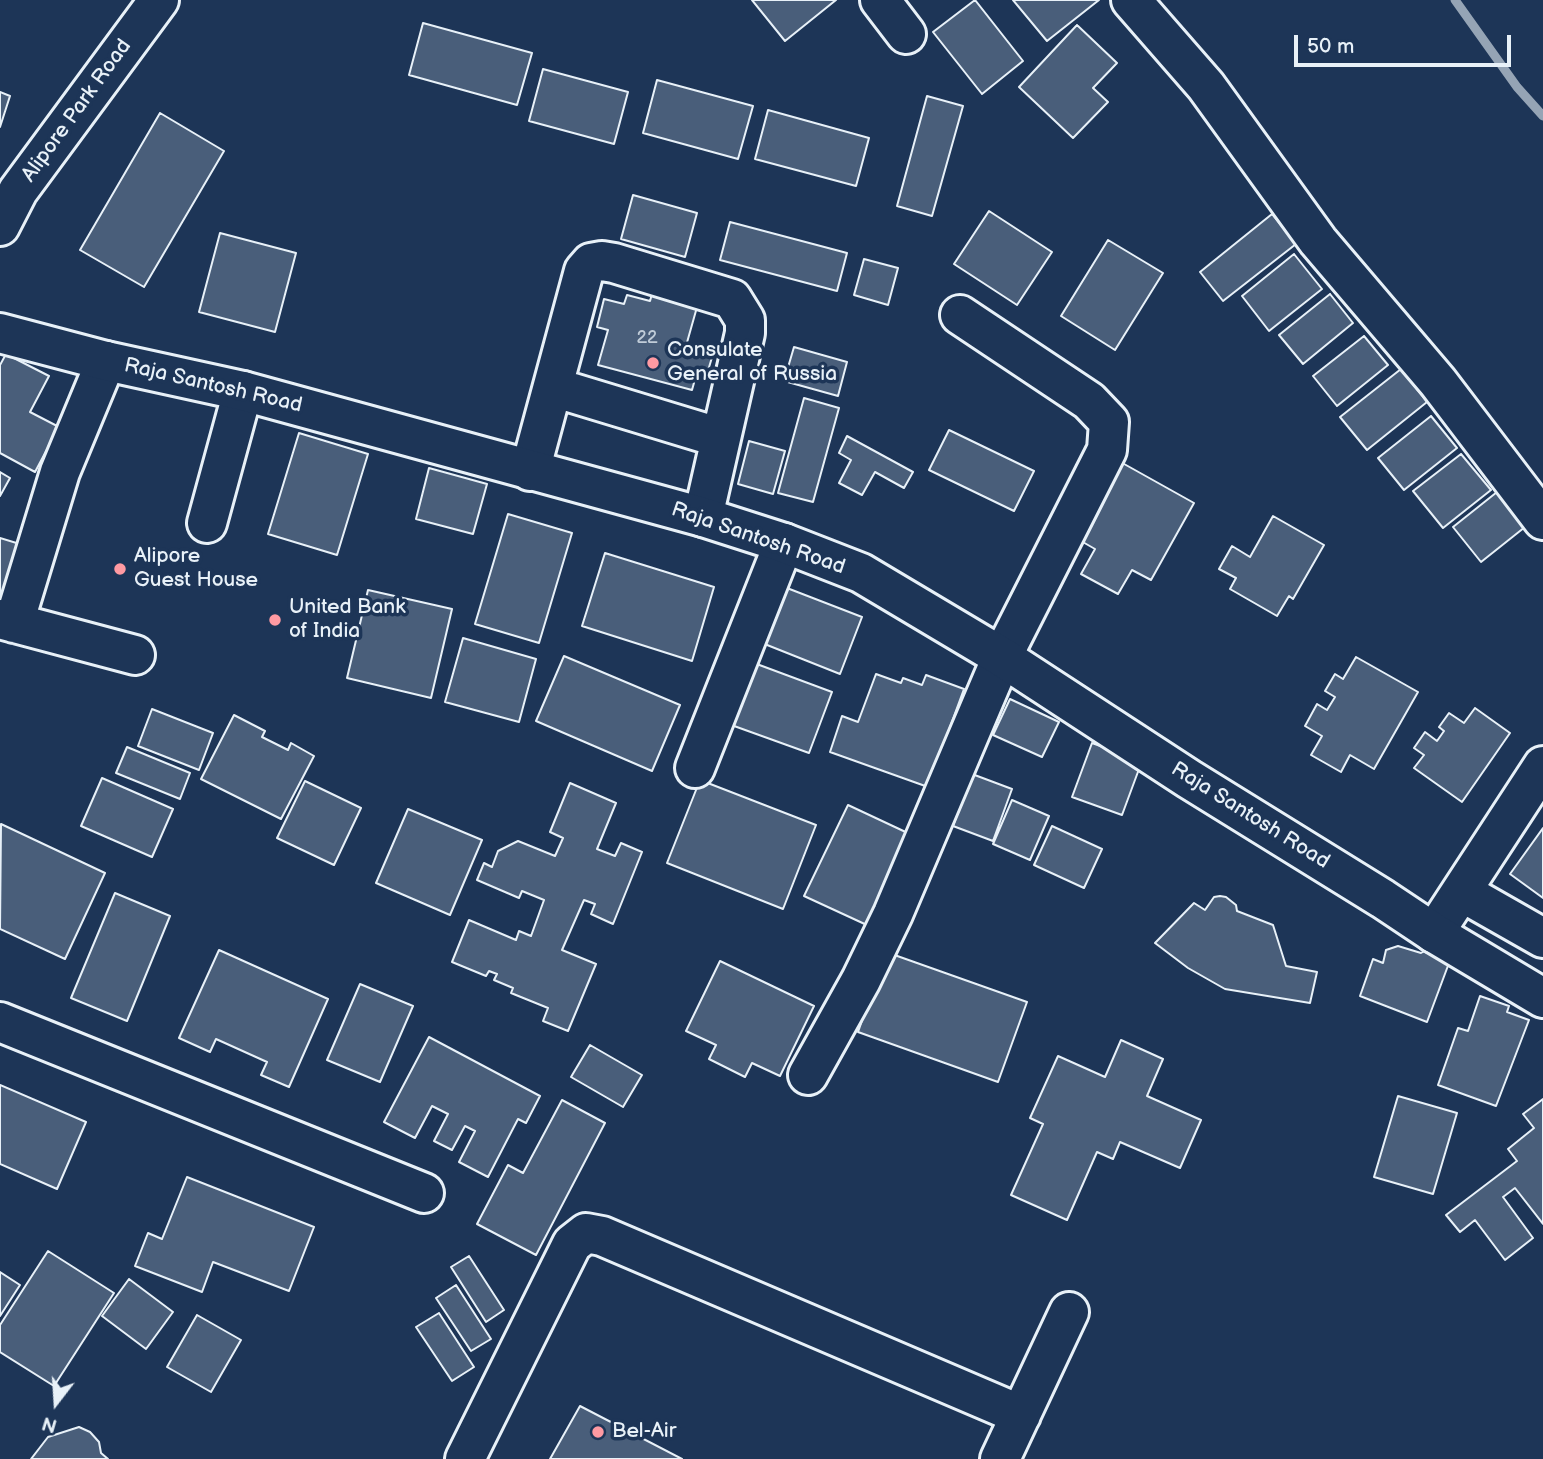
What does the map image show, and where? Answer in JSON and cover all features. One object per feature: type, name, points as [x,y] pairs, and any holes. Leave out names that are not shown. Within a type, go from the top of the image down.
[{"type":"street","name":"Alipore Park Road","points":[[0,226],[18,191],[159,0]]},
{"type":"street","points":[[880,0],[906,34]]},
{"type":"street","points":[[1131,0],[1206,86],[1318,241],[1438,383],[1543,520]]},
{"type":"street","points":[[530,471],[584,271],[591,263],[614,263],[732,299],[745,320],[745,333],[703,517]]},
{"type":"street","points":[[807,1074],[861,980],[893,914],[1002,657],[1107,450],[1109,422],[1090,401],[960,315]]},
{"type":"street","name":"Raja Santosh Road","points":[[0,333],[106,361],[243,391],[703,517],[784,543],[861,573],[1002,657],[1189,779],[1543,998]]},
{"type":"street","points":[[106,361],[60,472],[7,621],[135,655]]},
{"type":"street","points":[[553,387],[721,438]]},
{"type":"street","points":[[207,523],[243,391]]},
{"type":"street","points":[[695,768],[784,543]]},
{"type":"street","points":[[1434,933],[1543,766]]},
{"type":"street","points":[[1462,892],[1543,938]]},
{"type":"street","points":[[0,1022],[425,1193]]},
{"type":"street","points":[[465,1459],[572,1244],[586,1233],[602,1236],[1021,1415]]},
{"type":"street","points":[[1000,1459],[1069,1312]]},
{"type":"building","points":[[752,0],[836,0],[785,41]]},
{"type":"building","points":[[975,0],[1023,61],[982,94],[933,32]]},
{"type":"building","points":[[1013,0],[1099,0],[1047,41]]},
{"type":"building","points":[[423,23],[532,53],[517,105],[409,75]]},
{"type":"building","points":[[1077,25],[1117,63],[1093,88],[1108,102],[1073,138],[1019,87]]},
{"type":"building","points":[[543,69],[628,92],[614,144],[529,121]]},
{"type":"building","points":[[657,80],[753,106],[738,159],[643,133]]},
{"type":"building","points":[[0,92],[10,96],[0,127]]},
{"type":"building","points":[[927,96],[963,106],[932,216],[897,206]]},
{"type":"building","points":[[768,110],[869,138],[856,186],[755,159]]},
{"type":"building","points":[[160,113],[224,151],[144,287],[80,250]]},
{"type":"building","points":[[633,195],[697,213],[685,257],[621,239]]},
{"type":"building","points":[[989,211],[1052,252],[1017,305],[954,264]]},
{"type":"building","points":[[1272,214],[1296,244],[1223,301],[1200,272]]},
{"type":"building","points":[[730,222],[847,253],[837,291],[720,260]]},
{"type":"building","points":[[220,233],[296,253],[275,332],[199,312]]},
{"type":"building","points":[[1108,240],[1163,273],[1115,350],[1061,316]]},
{"type":"building","points":[[1294,254],[1322,289],[1269,331],[1242,296]]},
{"type":"building","points":[[864,259],[898,268],[888,305],[854,295]]},
{"type":"building","points":[[654,287],[699,300],[686,346],[713,354],[707,374],[697,372],[692,390],[598,365],[608,330],[597,327],[604,299],[624,304],[627,295],[650,301]]},
{"type":"building","points":[[1330,294],[1353,323],[1303,364],[1279,335]]},
{"type":"building","points":[[1364,336],[1388,365],[1337,406],[1313,376]]},
{"type":"building","points":[[794,347],[847,362],[838,396],[784,381]]},
{"type":"building","points":[[6,354],[49,376],[30,412],[59,427],[35,472],[0,453],[0,365]]},
{"type":"building","points":[[1401,369],[1427,402],[1367,450],[1340,417]]},
{"type":"building","points":[[804,398],[839,408],[813,502],[778,493]]},
{"type":"building","points":[[1431,416],[1457,448],[1404,490],[1378,458]]},
{"type":"building","points":[[949,430],[1034,471],[1014,511],[929,470]]},
{"type":"building","points":[[299,433],[368,454],[337,555],[268,534]]},
{"type":"building","points":[[847,436],[913,472],[904,488],[875,472],[862,495],[839,483],[851,460],[839,453]]},
{"type":"building","points":[[749,441],[785,451],[773,494],[738,484]]},
{"type":"building","points":[[1461,454],[1491,490],[1443,528],[1413,491]]},
{"type":"building","points":[[1117,460],[1194,503],[1151,580],[1132,570],[1118,594],[1081,574],[1095,549],[1074,537]]},
{"type":"building","points":[[429,468],[487,484],[473,534],[416,519]]},
{"type":"building","points":[[0,472],[10,478],[0,496]]},
{"type":"building","points":[[1497,492],[1525,527],[1481,562],[1453,527]]},
{"type":"building","points":[[508,514],[572,533],[539,643],[475,624]]},
{"type":"building","points":[[1273,516],[1324,545],[1293,599],[1289,596],[1277,616],[1230,589],[1236,578],[1219,569],[1232,546],[1250,557]]},
{"type":"building","points":[[0,538],[23,545],[0,604]]},
{"type":"building","points":[[605,553],[714,587],[692,661],[582,626]]},
{"type":"building","points":[[774,583],[862,617],[840,674],[752,639]]},
{"type":"building","points":[[368,590],[452,609],[431,698],[347,678]]},
{"type":"building","points":[[463,638],[536,659],[519,722],[445,702]]},
{"type":"building","points":[[564,656],[680,705],[652,771],[536,721]]},
{"type":"building","points":[[1356,657],[1418,692],[1374,769],[1350,755],[1341,772],[1311,755],[1322,736],[1305,726],[1317,704],[1327,710],[1335,697],[1325,691],[1335,674],[1343,679]]},
{"type":"building","points":[[746,660],[832,692],[809,753],[723,722]]},
{"type":"building","points":[[876,674],[901,683],[903,678],[922,685],[926,675],[964,689],[928,787],[830,752],[842,716],[858,722]]},
{"type":"building","points":[[1010,699],[1059,722],[1042,757],[993,735]]},
{"type":"building","points":[[1475,708],[1510,733],[1462,802],[1414,768],[1424,755],[1414,748],[1425,732],[1437,741],[1444,731],[1439,727],[1449,713],[1464,723]]},
{"type":"building","points":[[152,709],[213,733],[199,770],[138,746]]},
{"type":"building","points":[[234,715],[265,731],[262,737],[288,750],[291,743],[314,756],[281,819],[201,779]]},
{"type":"building","points":[[1092,743],[1142,761],[1122,815],[1072,797]]},
{"type":"building","points":[[127,747],[190,773],[180,799],[116,773]]},
{"type":"building","points":[[972,774],[1012,789],[993,841],[953,826]]},
{"type":"building","points":[[102,778],[173,809],[152,857],[81,826]]},
{"type":"building","points":[[700,780],[816,825],[783,909],[667,863]]},
{"type":"building","points":[[305,781],[361,808],[334,865],[277,838]]},
{"type":"building","points":[[570,783],[616,803],[597,849],[615,856],[621,843],[642,852],[613,924],[591,914],[595,904],[584,900],[562,950],[596,964],[568,1031],[543,1021],[548,1008],[511,993],[513,988],[494,980],[497,974],[489,971],[486,976],[452,962],[469,920],[516,940],[519,931],[531,936],[544,900],[522,891],[519,898],[477,880],[484,863],[492,867],[498,851],[518,841],[555,856],[563,838],[550,832]]},
{"type":"building","points":[[1012,800],[1049,816],[1030,860],[993,844]]},
{"type":"building","points":[[848,805],[912,835],[869,926],[804,896]]},
{"type":"building","points":[[408,809],[482,840],[450,915],[376,883]]},
{"type":"building","points":[[1,824],[105,873],[65,959],[0,929]]},
{"type":"building","points":[[1052,826],[1102,849],[1084,888],[1034,865]]},
{"type":"building","points":[[1543,828],[1543,898],[1510,874]]},
{"type":"building","points":[[115,893],[170,916],[127,1021],[71,998]]},
{"type":"building","points":[[1220,896],[1236,905],[1237,911],[1273,925],[1286,966],[1317,972],[1310,1003],[1225,989],[1188,968],[1155,943],[1194,903],[1205,910],[1214,897]]},
{"type":"building","points":[[1398,946],[1421,953],[1431,947],[1452,955],[1427,1022],[1360,996],[1373,959],[1383,963],[1386,950]]},
{"type":"building","points":[[219,950],[328,999],[289,1087],[261,1075],[267,1062],[216,1039],[210,1052],[179,1038]]},
{"type":"building","points":[[886,952],[1027,1002],[998,1082],[858,1032]]},
{"type":"building","points":[[720,961],[814,1006],[780,1076],[752,1063],[745,1077],[709,1059],[716,1045],[686,1031]]},
{"type":"building","points":[[360,984],[413,1006],[380,1082],[327,1060]]},
{"type":"building","points":[[1480,996],[1509,1006],[1507,1012],[1529,1020],[1496,1106],[1438,1085],[1458,1028],[1468,1031]]},
{"type":"building","points":[[429,1037],[540,1096],[526,1123],[518,1119],[488,1177],[459,1162],[475,1131],[465,1126],[452,1150],[434,1141],[448,1114],[432,1106],[415,1138],[384,1122]]},
{"type":"building","points":[[1121,1040],[1163,1059],[1147,1096],[1201,1120],[1180,1168],[1120,1142],[1113,1159],[1097,1152],[1067,1220],[1011,1195],[1043,1124],[1030,1118],[1058,1056],[1105,1077]]},
{"type":"building","points":[[590,1045],[642,1075],[623,1107],[571,1077]]},
{"type":"building","points":[[0,1085],[86,1122],[57,1189],[0,1164]]},
{"type":"building","points":[[1398,1096],[1457,1113],[1433,1194],[1374,1177]]},
{"type":"building","points":[[1543,1099],[1543,1224],[1515,1188],[1503,1197],[1533,1238],[1505,1260],[1475,1220],[1460,1232],[1446,1215],[1517,1161],[1508,1149],[1534,1128],[1523,1114]]},
{"type":"building","points":[[562,1100],[605,1123],[536,1255],[477,1224],[508,1165],[523,1173]]},
{"type":"building","points":[[187,1177],[314,1227],[289,1291],[213,1262],[202,1292],[135,1266],[148,1233],[162,1239]]},
{"type":"building","points":[[48,1251],[114,1293],[54,1386],[0,1352],[0,1325]]},
{"type":"building","points":[[469,1256],[504,1310],[486,1322],[451,1267]]},
{"type":"building","points":[[0,1272],[20,1285],[0,1316]]},
{"type":"building","points":[[129,1279],[173,1312],[146,1349],[102,1316]]},
{"type":"building","points":[[456,1285],[491,1339],[471,1351],[436,1298]]},
{"type":"building","points":[[439,1313],[474,1367],[452,1381],[416,1327]]},
{"type":"building","points":[[197,1315],[241,1340],[211,1392],[167,1367]]},
{"type":"building","name":"Bel-Air","points":[[580,1406],[682,1459],[550,1459]]},
{"type":"building","points":[[79,1427],[90,1432],[99,1442],[101,1453],[108,1459],[31,1459],[48,1437]]},
{"type":"waterway","points":[[1455,0],[1517,87],[1543,116]]},
{"type":"place","name":"Consulate General of Russia","points":[[653,363]]},
{"type":"place","name":"Alipore Guest House","points":[[120,569]]},
{"type":"place","name":"United Bank of India","points":[[275,620]]},
{"type":"place","name":"Bel-Air","points":[[598,1432]]}]
